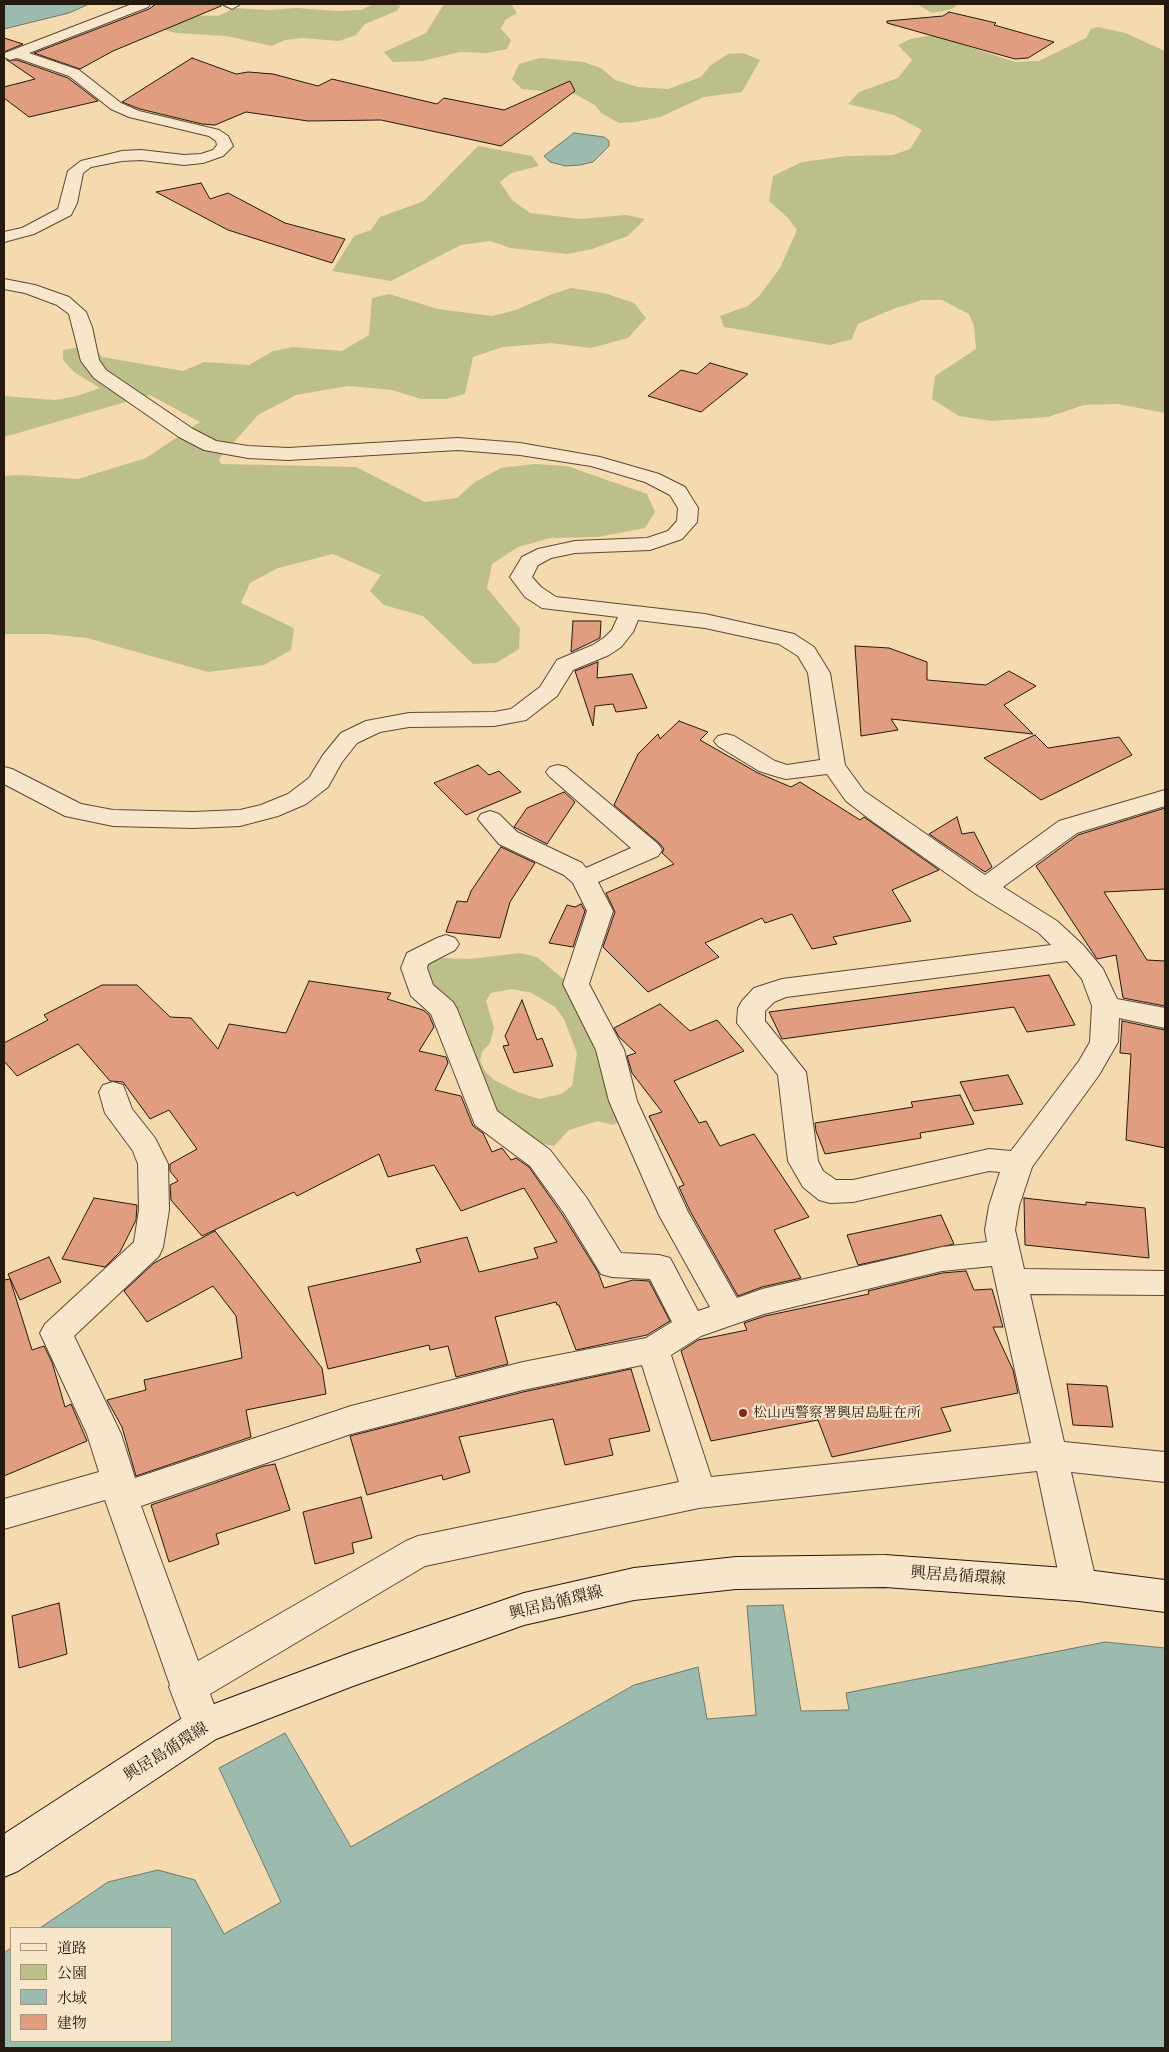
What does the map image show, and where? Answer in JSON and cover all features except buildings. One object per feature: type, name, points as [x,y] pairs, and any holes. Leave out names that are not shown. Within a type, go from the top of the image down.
[{"type":"street","points":[[11,55],[143,4]]},
{"type":"street","points":[[4,237],[28,231],[51,221],[65,212],[69,203],[76,171],[86,164],[122,156],[184,160],[204,158],[218,153],[225,146],[223,138],[214,133],[134,114],[116,106],[74,73],[11,55]]},
{"type":"street","points":[[4,284],[29,289],[63,301],[77,312],[90,361],[100,374],[186,433],[211,446],[248,452],[288,454],[458,444],[520,449],[593,461],[652,478],[678,491],[688,508],[687,522],[675,535],[650,544],[575,547],[544,553],[530,561],[521,577],[533,592],[550,603],[705,621],[786,639],[806,652],[819,672],[833,766],[855,796],[986,888],[1048,927],[1074,951],[1094,976],[1106,1006],[1104,1042],[1089,1068],[1018,1163],[1004,1206],[1000,1230],[1080,1585]]},
{"type":"street","points":[[4,774],[74,811],[113,818],[193,820],[240,818],[269,811],[297,799],[319,782],[331,760],[349,738],[374,726],[409,720],[494,720],[518,715],[549,691],[565,665],[602,650],[613,642],[622,632],[631,612]]},
{"type":"street","points":[[726,741],[767,766],[786,772],[833,766]]},
{"type":"street","points":[[558,772],[649,850],[583,878]]},
{"type":"street","points":[[986,888],[1068,827],[1165,798]]},
{"type":"street","points":[[490,819],[508,838],[573,869],[583,878],[600,911],[576,984],[610,1050],[623,1101],[674,1215],[730,1313]]},
{"type":"street","points":[[446,944],[416,959],[414,968],[421,989],[443,1009],[485,1116],[540,1158],[575,1205],[612,1266],[659,1267],[690,1327]]},
{"type":"street","points":[[1018,1163],[989,1160],[875,1187],[853,1191],[830,1192],[813,1179],[803,1161],[792,1072],[751,1023],[752,1008],[764,995],[782,988],[1074,951]]},
{"type":"street","points":[[1106,1006],[1165,1018]]},
{"type":"street","points":[[113,1092],[119,1113],[144,1146],[153,1164],[154,1210],[148,1248],[56,1334],[104,1434],[120,1490],[203,1726]]},
{"type":"street","points":[[4,1514],[120,1490],[351,1420],[523,1376],[653,1350],[690,1327],[762,1302],[942,1259],[1165,1283]]},
{"type":"street","points":[[653,1350],[699,1493]]},
{"type":"street","points":[[188,1687],[418,1552],[699,1493],[1050,1455],[1165,1467]]},
{"type":"street","name":"興居島循環線","points":[[4,1857],[203,1726],[353,1669],[524,1609],[634,1584],[736,1573],[885,1571],[1080,1585],[1165,1596]]},
{"type":"green space","points":[[388,4],[400,6],[397,11],[365,24],[356,35],[339,41],[302,38],[285,40],[272,46],[226,36],[176,33],[151,26],[185,15],[218,16],[235,8],[268,10],[297,8],[337,11],[361,10],[372,5]]},
{"type":"green space","points":[[444,4],[511,4],[517,13],[505,20],[501,29],[511,40],[507,49],[487,53],[460,52],[422,61],[393,62],[384,52],[426,33]]},
{"type":"green space","points":[[917,4],[958,4],[952,9],[932,13]]},
{"type":"green space","points":[[1098,27],[1125,33],[1165,51],[1165,413],[1118,404],[1084,405],[1048,417],[992,421],[959,416],[932,399],[935,376],[976,349],[974,326],[969,314],[942,300],[922,300],[893,309],[858,324],[852,339],[830,345],[724,327],[720,316],[748,306],[760,295],[780,268],[797,230],[788,218],[769,201],[773,176],[802,162],[847,156],[893,155],[910,149],[922,130],[894,115],[848,104],[859,92],[898,78],[912,60],[898,45],[910,39],[934,35],[1015,62],[1039,61],[1086,38],[1091,29]]},
{"type":"green space","points":[[743,53],[760,60],[742,92],[704,97],[660,117],[636,122],[619,123],[601,113],[595,105],[575,94],[522,89],[512,79],[519,64],[540,58],[583,62],[601,68],[615,80],[638,87],[668,89],[701,77],[711,65],[728,54]]},
{"type":"green space","points":[[478,146],[532,156],[539,166],[511,173],[500,182],[512,200],[530,213],[580,219],[626,215],[645,219],[628,236],[592,249],[567,254],[511,248],[490,241],[461,245],[391,281],[332,271],[354,236],[371,230],[380,217],[424,201]]},
{"type":"green space","points":[[571,288],[604,293],[634,303],[646,318],[628,338],[591,348],[551,343],[503,347],[473,357],[465,394],[446,399],[421,399],[392,390],[348,386],[296,395],[258,415],[219,459],[221,464],[356,467],[425,502],[457,498],[475,482],[501,468],[534,464],[567,466],[647,494],[655,512],[645,528],[598,537],[550,538],[518,547],[492,564],[487,588],[520,628],[519,649],[496,663],[473,664],[423,616],[384,605],[370,591],[381,575],[333,554],[278,568],[250,583],[241,603],[294,628],[291,650],[264,665],[208,672],[87,638],[48,634],[4,634],[4,476],[20,475],[78,479],[146,458],[200,422],[150,395],[4,437],[4,396],[55,400],[77,396],[100,388],[74,372],[63,360],[63,350],[93,345],[102,357],[183,371],[204,362],[249,365],[273,351],[293,347],[342,351],[369,335],[372,298],[389,294],[438,309],[492,316],[516,310]]},
{"type":"green space","points":[[521,953],[537,957],[567,982],[600,1050],[622,1121],[612,1125],[598,1121],[569,1130],[554,1146],[533,1142],[494,1116],[436,988],[424,976],[427,965],[442,958],[469,959]],"holes":[[[512,989],[532,993],[555,1007],[564,1019],[577,1053],[572,1086],[561,1094],[539,1099],[518,1092],[494,1080],[485,1071],[480,1061],[482,1052],[490,1043],[494,1028],[486,1001],[491,993]]]},
{"type":"water","points":[[4,4],[89,4],[69,13],[4,29]]},
{"type":"water","points":[[574,133],[604,137],[609,141],[609,146],[593,162],[580,165],[565,166],[550,162],[544,156]]},
{"type":"water","points":[[783,1605],[801,1711],[849,1710],[846,1693],[1105,1642],[1165,1648],[1165,2048],[4,2048],[4,1953],[10,1949],[10,2042],[172,2042],[172,1927],[41,1927],[108,1882],[158,1870],[195,1880],[224,1934],[281,1902],[219,1768],[285,1733],[351,1847],[634,1685],[698,1667],[707,1719],[756,1715],[747,1606]]},
{"type":"place","name":"松山西警察署興居島駐在所","points":[[743,1413]]}]
